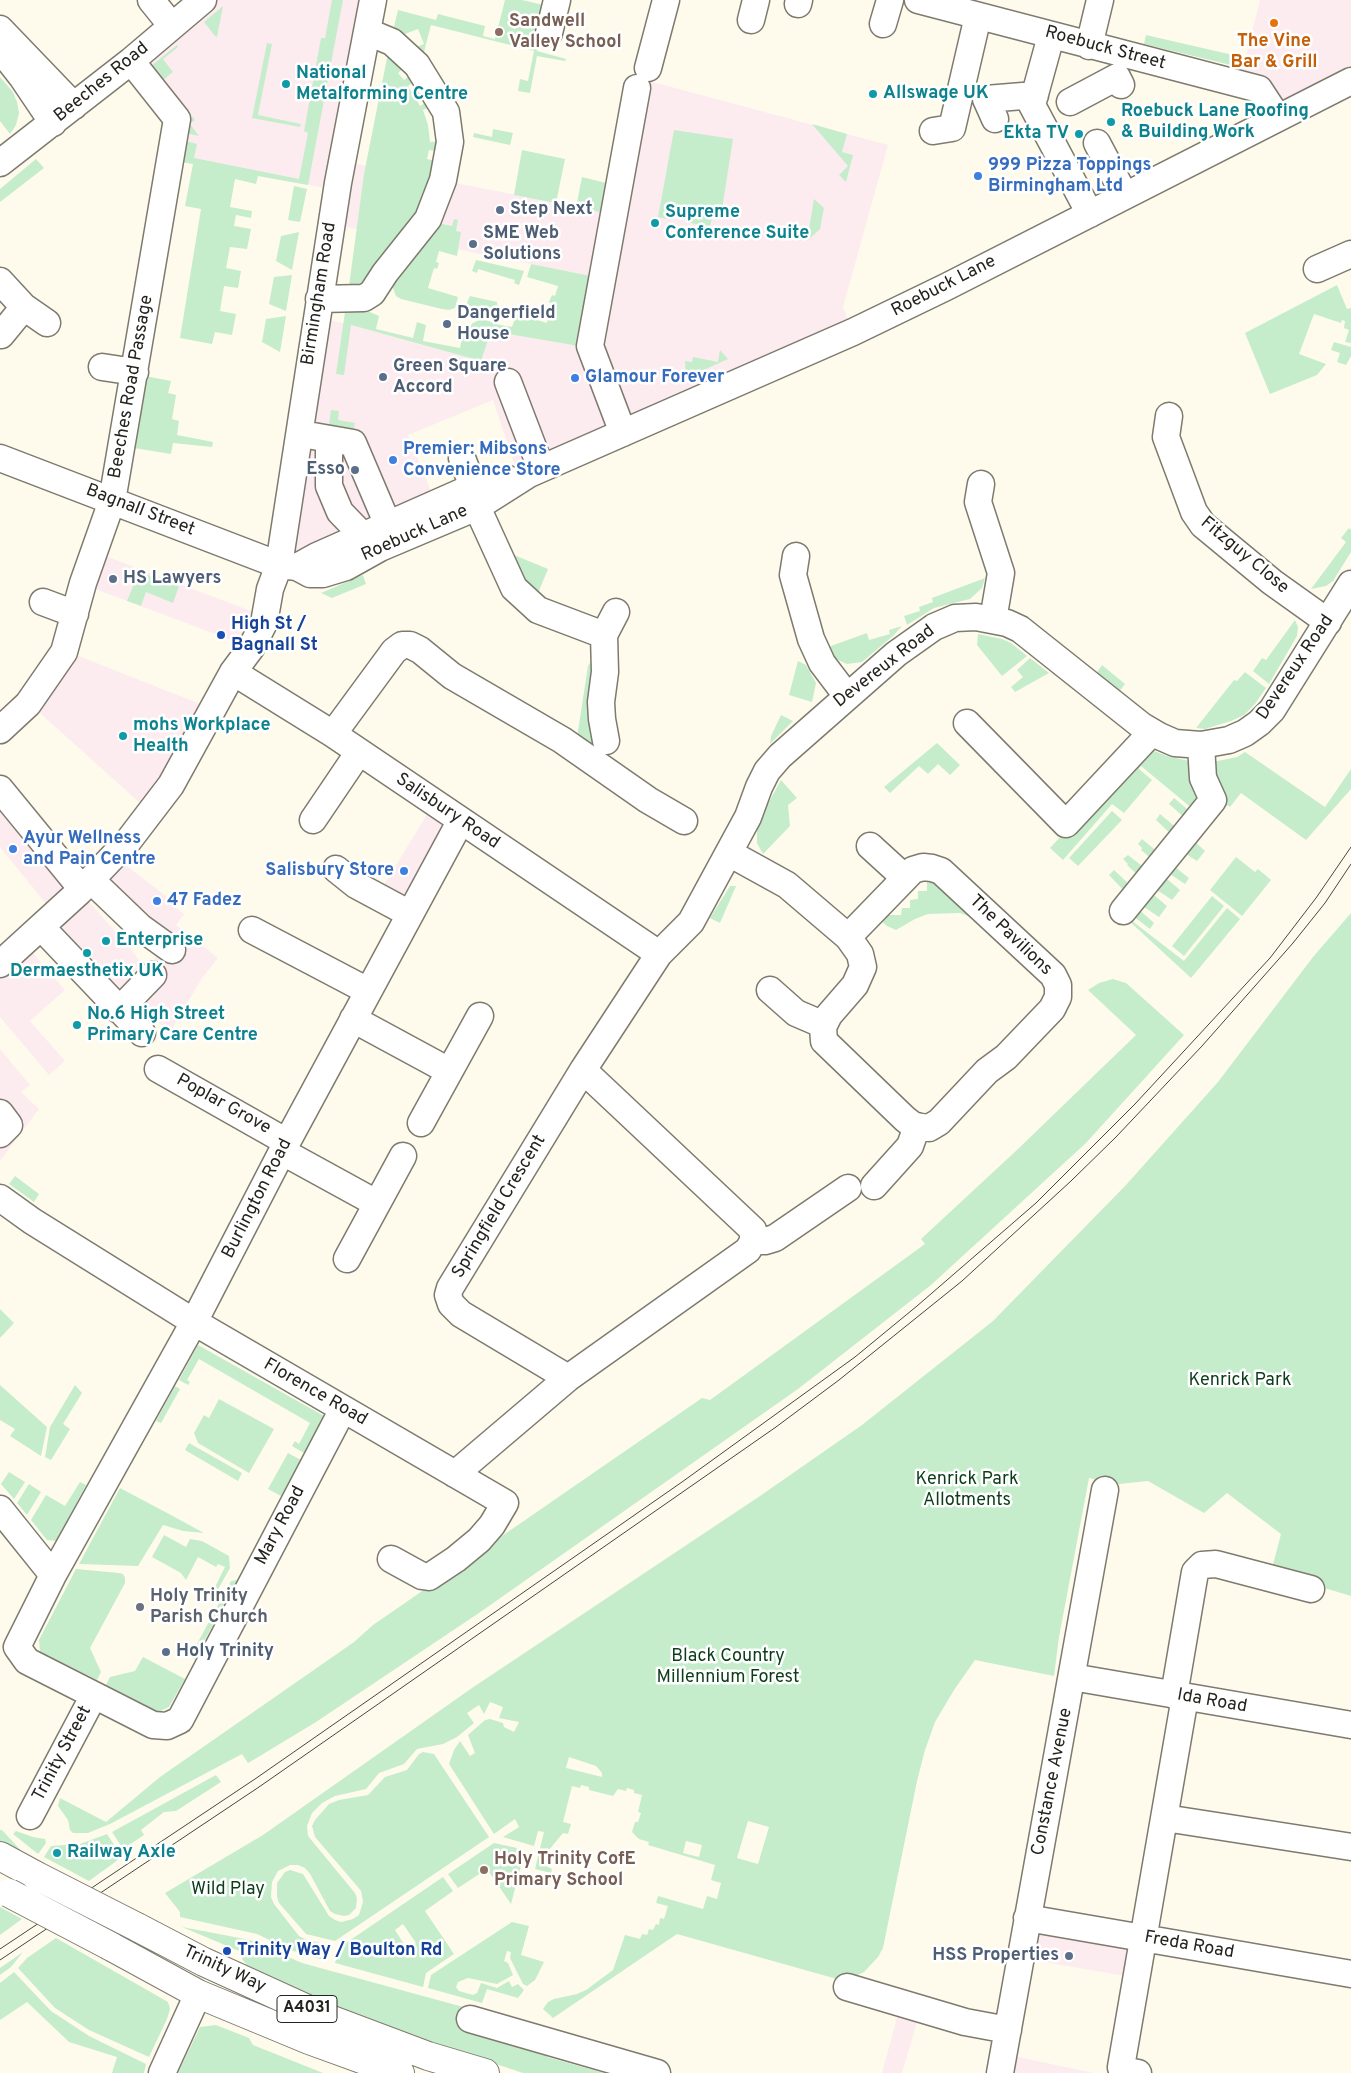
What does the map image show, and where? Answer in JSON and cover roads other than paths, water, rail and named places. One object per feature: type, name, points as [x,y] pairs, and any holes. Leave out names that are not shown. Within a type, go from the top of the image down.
[{"type":"main road","name":"Trinity Way","points":[[0,1856],[204,1962],[327,2018],[428,2056],[486,2073]]},
{"type":"main road","name":"Trinity Way","points":[[4,1891],[198,1994],[309,2040],[400,2073]]},
{"type":"street","points":[[151,0],[172,26]]},
{"type":"street","name":"Beeches Road","points":[[0,163],[53,123],[203,0]]},
{"type":"street","name":"Birmingham Road","points":[[0,964],[42,928],[87,884],[129,840],[171,785],[233,672],[251,648],[264,623],[270,589],[288,566],[298,433],[339,177],[373,0]]},
{"type":"street","points":[[623,433],[590,346],[642,78],[666,0]]},
{"type":"street","name":"Roebuck Street","points":[[918,0],[977,9],[1051,36],[1259,89],[1278,118]]},
{"type":"street","points":[[1070,102],[1110,86],[1098,48],[1100,0]]},
{"type":"street","points":[[549,33],[568,2]]},
{"type":"street","points":[[933,131],[952,128],[977,9]]},
{"type":"street","points":[[0,29],[74,106]]},
{"type":"street","points":[[319,299],[364,298],[372,293],[384,273],[428,218],[444,170],[450,142],[446,112],[417,65],[392,42],[368,32]]},
{"type":"street","points":[[1051,36],[1032,105],[1043,132],[1090,214]]},
{"type":"street","points":[[0,50],[22,77],[53,123]]},
{"type":"street","name":"Beeches Road Passage","points":[[0,730],[28,704],[64,652],[83,583],[112,501],[177,119],[130,61]]},
{"type":"street","name":"Roebuck Lane","points":[[288,566],[310,574],[322,574],[346,566],[380,548],[420,531],[468,478],[535,471],[853,332],[1351,81]]},
{"type":"street","points":[[995,119],[986,100],[1035,96]]},
{"type":"street","points":[[1097,143],[1125,196]]},
{"type":"street","points":[[1317,269],[1351,254]]},
{"type":"street","points":[[0,281],[24,307],[47,323]]},
{"type":"street","points":[[0,335],[24,307]]},
{"type":"street","points":[[102,367],[135,372]]},
{"type":"street","points":[[508,382],[535,471]]},
{"type":"street","name":"Fitzguy Close","points":[[1169,416],[1166,437],[1194,512],[1203,525],[1272,582],[1328,622]]},
{"type":"street","points":[[298,433],[353,443],[374,531],[371,544],[410,526],[420,531]]},
{"type":"street","points":[[331,439],[329,486],[340,512],[374,531]]},
{"type":"street","name":"Bagnall Street","points":[[0,458],[288,566]]},
{"type":"street","points":[[468,478],[514,588],[538,610],[604,635]]},
{"type":"street","name":"Roebuck Lane","points":[[288,566],[317,556],[441,502],[450,508],[469,500],[468,478]]},
{"type":"street","points":[[981,484],[978,502],[1000,573],[993,620]]},
{"type":"street","points":[[796,556],[793,575],[811,639],[822,663],[847,696]]},
{"type":"street","name":"Devereux Road","points":[[660,954],[690,922],[748,817],[758,788],[767,771],[780,756],[847,696],[896,654],[934,627],[955,618],[976,617],[1007,623],[1020,629],[1142,726],[1175,742],[1200,745],[1228,740],[1245,733],[1272,710],[1351,584]]},
{"type":"street","points":[[43,602],[75,614]]},
{"type":"street","points":[[606,741],[601,711],[605,672],[604,635],[616,612]]},
{"type":"street","points":[[333,734],[394,651],[402,645],[410,645],[420,650],[452,676],[562,740],[648,800],[684,821]]},
{"type":"street","name":"Salisbury Road","points":[[233,672],[333,734],[460,822],[660,954]]},
{"type":"street","points":[[967,723],[1066,824],[1152,732]]},
{"type":"street","points":[[1123,911],[1213,800],[1203,778],[1200,745]]},
{"type":"street","points":[[313,820],[359,752]]},
{"type":"street","points":[[0,788],[87,884],[140,928],[172,950]]},
{"type":"street","name":"Burlington Road","points":[[53,1575],[194,1322],[368,991],[409,905],[460,822]]},
{"type":"street","points":[[870,846],[905,878]]},
{"type":"street","points":[[729,853],[787,885],[848,937],[860,954],[863,967],[855,986],[829,1015],[822,1027],[824,1041],[905,1119],[917,1126],[910,1146],[874,1186]]},
{"type":"street","name":"The Pavilions","points":[[848,937],[913,870],[923,866],[941,871],[1053,975],[1058,985],[1058,997],[1052,1009],[1006,1057],[987,1071],[939,1122],[929,1128],[917,1126]]},
{"type":"street","points":[[336,869],[356,884],[409,905]]},
{"type":"street","points":[[42,928],[142,1034]]},
{"type":"street","points":[[252,930],[368,991]]},
{"type":"street","name":"Springfield Crescent","points":[[568,1378],[461,1314],[451,1304],[448,1295],[450,1288],[583,1070],[660,954]]},
{"type":"street","points":[[119,1010],[153,980]]},
{"type":"street","points":[[770,990],[796,1013],[824,1025]]},
{"type":"street","points":[[420,1123],[480,1016]]},
{"type":"street","points":[[353,1019],[449,1071]]},
{"type":"street","name":"Poplar Grove","points":[[158,1069],[376,1203]]},
{"type":"street","points":[[455,1474],[568,1378],[748,1250],[753,1241],[753,1230],[583,1070]]},
{"type":"street","points":[[0,1113],[9,1125],[0,1134]]},
{"type":"street","points":[[347,1259],[403,1156]]},
{"type":"street","points":[[753,1241],[765,1241],[776,1238],[848,1188]]},
{"type":"street","name":"Florence Road","points":[[0,1198],[32,1221],[194,1322],[505,1503],[492,1525],[479,1540],[456,1559],[429,1577],[422,1576],[391,1559]]},
{"type":"street","name":"Mary Road","points":[[94,1695],[152,1724],[167,1726],[180,1720],[343,1409]]},
{"type":"street","name":"Constance Avenue","points":[[1000,2073],[1105,1490]]},
{"type":"street","points":[[0,1509],[53,1575]]},
{"type":"street","points":[[1138,2073],[1127,2071],[1121,2067],[1165,1818],[1196,1572],[1202,1565],[1216,1564],[1311,1589]]},
{"type":"street","name":"Trinity Street","points":[[30,1816],[94,1695],[26,1661],[9,1646],[53,1575]]},
{"type":"street","name":"Ida Road","points":[[1072,1677],[1351,1725]]},
{"type":"street","points":[[1165,1818],[1351,1847]]},
{"type":"street","name":"Freda Road","points":[[1028,1918],[1351,1974]]},
{"type":"street","points":[[847,1988],[966,2022],[1008,2030]]},
{"type":"street","points":[[162,2073],[198,1994]]},
{"type":"street","points":[[470,2019],[658,2073]]},
{"type":"tram line","points":[[0,1949],[255,1779],[682,1482],[855,1357],[1036,1203],[1135,1104],[1270,958],[1316,898],[1351,847]]},
{"type":"tram line","points":[[0,1960],[259,1787],[776,1427],[839,1380],[962,1281],[1116,1137],[1202,1046],[1293,943],[1325,903],[1351,864]]},
{"type":"place","name":"The Vine Bar & Grill","points":[[1274,23]]},
{"type":"place","name":"Sandwell Valley School","points":[[499,32]]},
{"type":"place","name":"National Metalforming Centre","points":[[286,84]]},
{"type":"place","name":"Allswage UK","points":[[873,94]]},
{"type":"place","name":"Roebuck Lane Roofing & Building Work","points":[[1111,122]]},
{"type":"place","name":"Ekta TV","points":[[1079,134]]},
{"type":"place","name":"999 Pizza Toppings Birmingham Ltd","points":[[978,176]]},
{"type":"place","name":"Step Next","points":[[500,210]]},
{"type":"place","name":"Supreme Conference Suite","points":[[655,223]]},
{"type":"place","name":"SME Web Solutions","points":[[473,244]]},
{"type":"place","name":"Dangerfield House","points":[[447,324]]},
{"type":"place","name":"Green Square Accord","points":[[383,377]]},
{"type":"place","name":"Glamour Forever","points":[[575,378]]},
{"type":"place","name":"Premier: Mibsons Convenience Store","points":[[393,460]]},
{"type":"place","name":"Esso","points":[[355,470]]},
{"type":"place","name":"HS Lawyers","points":[[113,579]]},
{"type":"place","name":"High St / Bagnall St","points":[[221,635]]},
{"type":"place","name":"mohs Workplace Health","points":[[123,736]]},
{"type":"place","name":"Ayur Wellness and Pain Centre","points":[[13,849]]},
{"type":"place","name":"Salisbury Store","points":[[404,871]]},
{"type":"place","name":"47 Fadez","points":[[157,901]]},
{"type":"place","name":"Enterprise","points":[[106,941]]},
{"type":"place","name":"Dermaesthetix UK","points":[[87,953]]},
{"type":"place","name":"No.6 High Street Primary Care Centre","points":[[77,1025]]},
{"type":"place","name":"Holy Trinity Parish Church","points":[[140,1607]]},
{"type":"place","name":"Holy Trinity","points":[[166,1652]]},
{"type":"place","name":"Railway Axle","points":[[57,1853]]},
{"type":"place","name":"Holy Trinity CofE Primary School","points":[[484,1870]]},
{"type":"place","name":"Trinity Way / Boulton Rd","points":[[227,1951]]},
{"type":"place","name":"HSS Properties","points":[[1069,1956]]},
{"type":"park label","name":"Kenrick Park","points":[[1240,1381]]},
{"type":"park label","name":"Kenrick Park Allotments","points":[[967,1490]]},
{"type":"park label","name":"Black Country Millennium Forest","points":[[728,1667]]},
{"type":"park label","name":"Wild Play","points":[[228,1890]]}]
